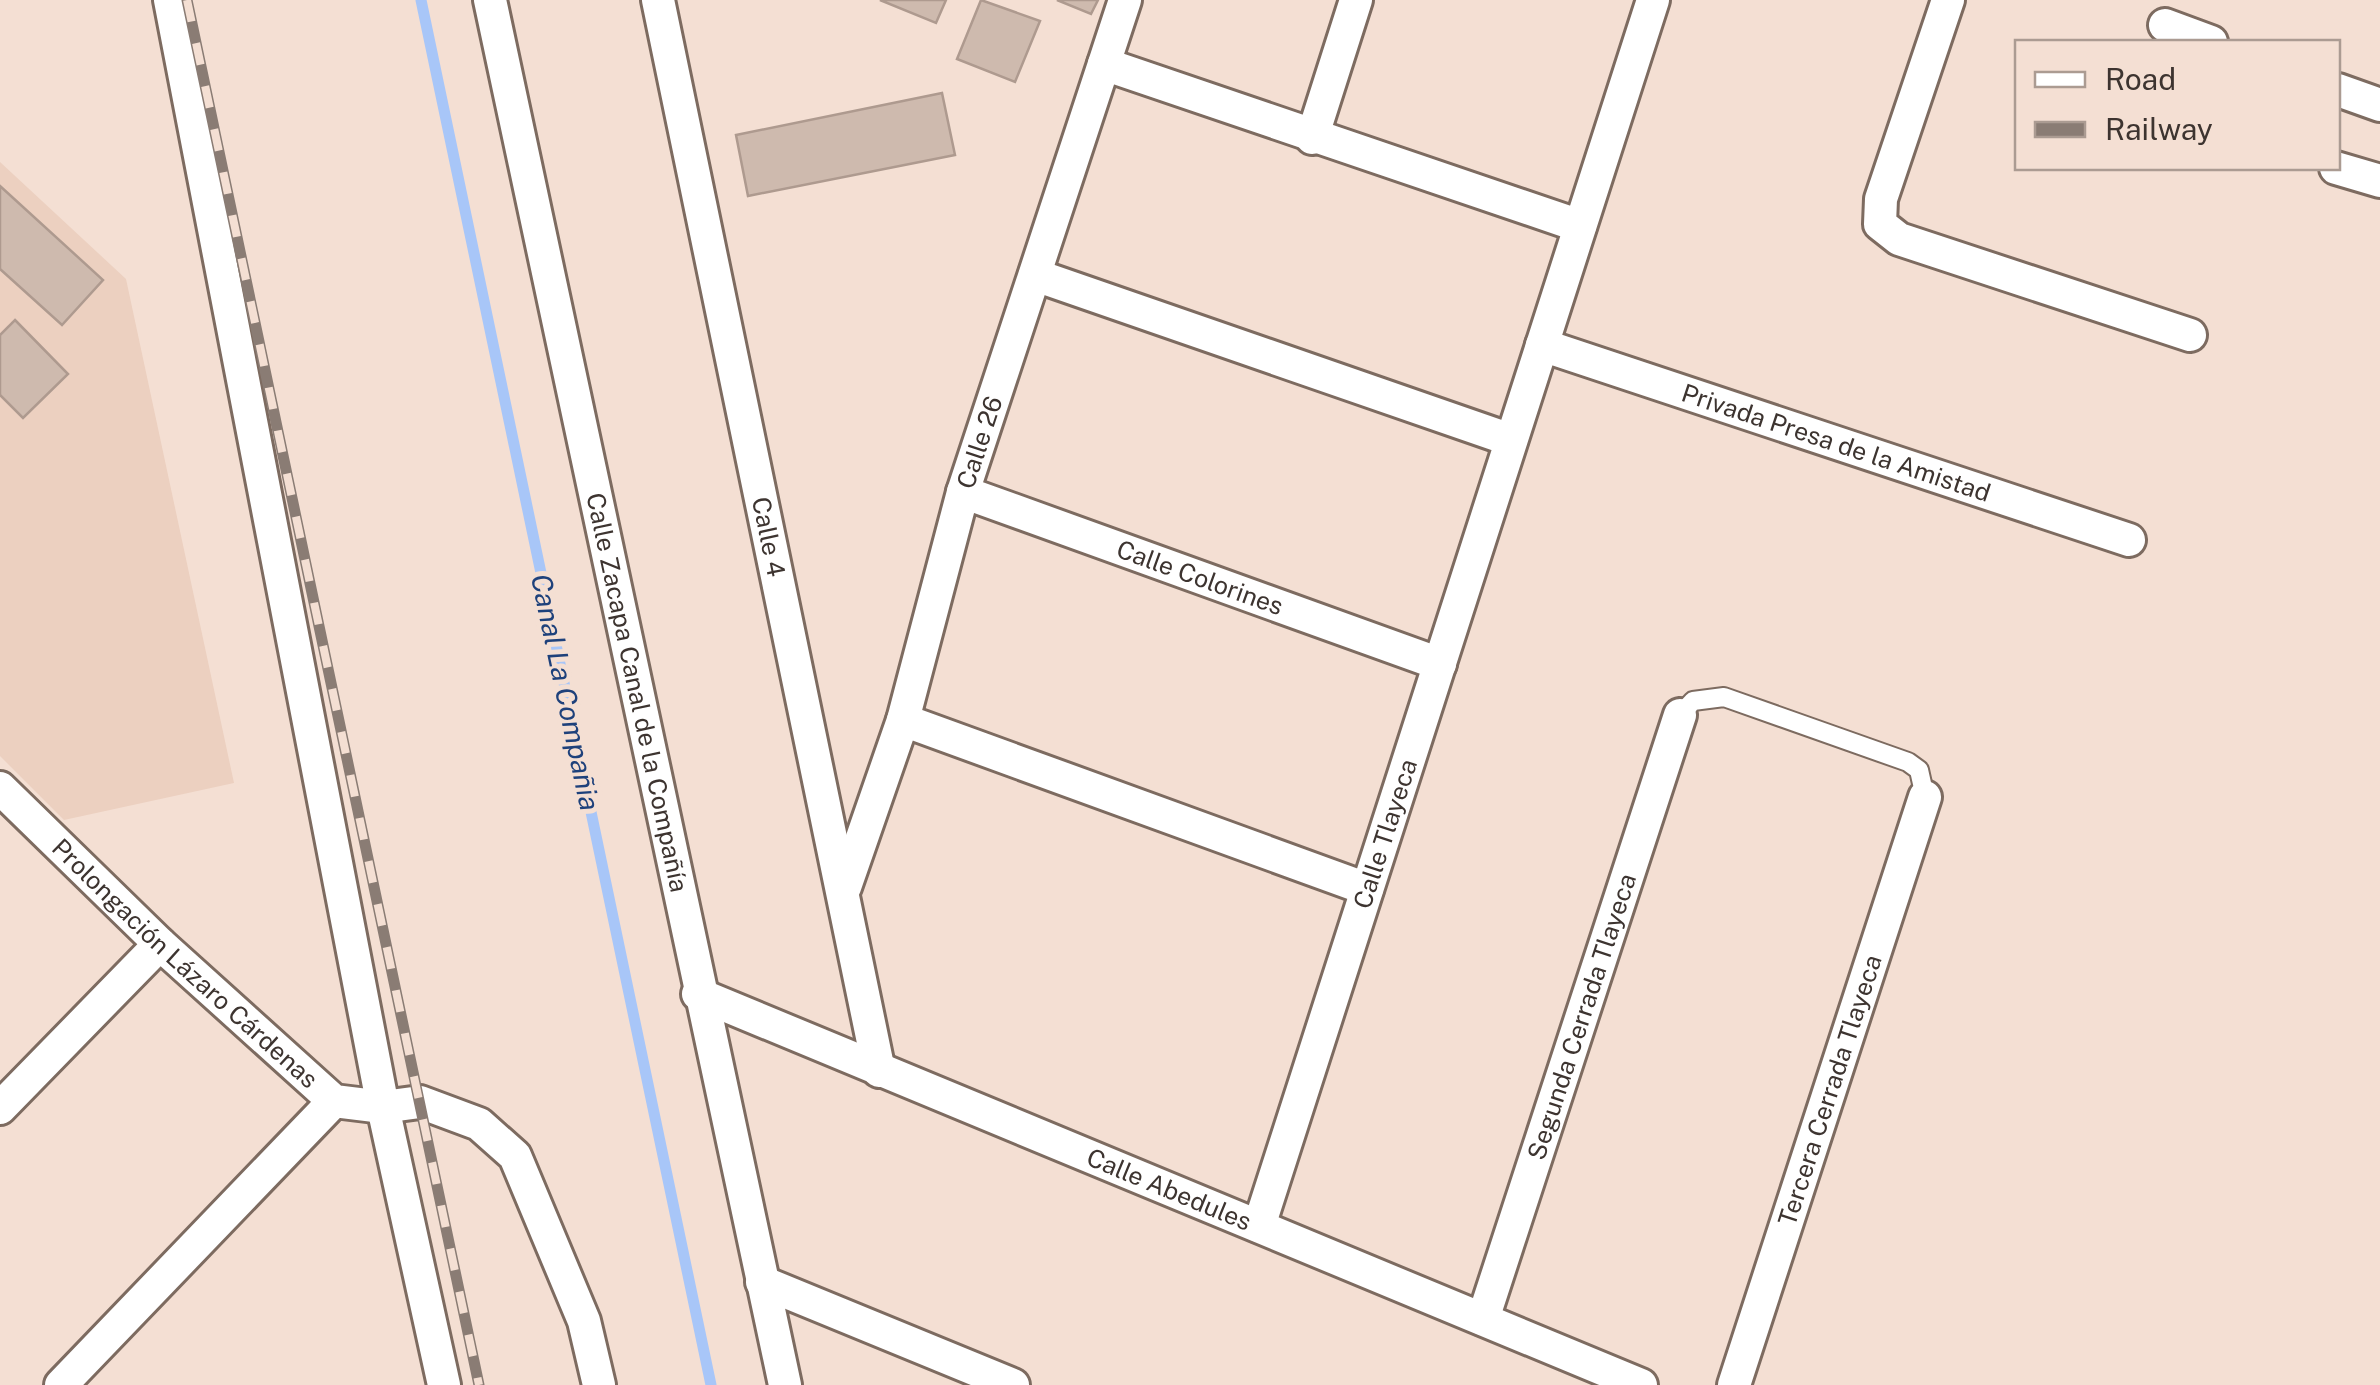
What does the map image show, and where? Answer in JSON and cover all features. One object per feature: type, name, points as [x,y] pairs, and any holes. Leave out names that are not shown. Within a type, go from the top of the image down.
[{"type":"street","points":[[170,0],[438,1382]]},
{"type":"street","name":"Calle Zacapa Canal de la Compañía","points":[[490,0],[698,994],[785,1385]]},
{"type":"street","name":"Calle 4","points":[[658,0],[880,1071]]},
{"type":"street","name":"Calle 26","points":[[845,888],[903,720],[963,492],[1125,0]]},
{"type":"street","points":[[1312,138],[1356,0]]},
{"type":"street","name":"Calle Tlayeca","points":[[1258,1226],[1653,0]]},
{"type":"street","points":[[1948,0],[1881,199],[1880,224],[1898,239],[2190,336]]},
{"type":"street","points":[[2165,25],[2206,40]]},
{"type":"street","points":[[1104,64],[1312,138],[1580,226]]},
{"type":"street","points":[[2340,91],[2380,106]]},
{"type":"street","points":[[2340,169],[2380,181]]},
{"type":"street","points":[[1035,275],[1512,440]]},
{"type":"street","name":"Privada Presa de la Amistad","points":[[1542,346],[2130,540]]},
{"type":"street","name":"Calle Colorines","points":[[963,492],[1440,664]]},
{"type":"street","name":"Segunda Cerrada Tlayeca","points":[[1483,1320],[1680,715]]},
{"type":"street","points":[[903,720],[1367,888]]},
{"type":"street","name":"Prolongación Lázaro Cárdenas","points":[[0,788],[160,944],[334,1101],[384,1107],[420,1102],[479,1124],[515,1156],[584,1321],[599,1385]]},
{"type":"street","name":"Tercera Cerrada Tlayeca","points":[[1734,1385],[1925,797]]},
{"type":"street","points":[[0,1108],[160,944]]},
{"type":"street","name":"Calle Abedules","points":[[698,994],[1641,1385]]},
{"type":"street","points":[[61,1385],[334,1101]]},
{"type":"street","points":[[762,1282],[1012,1385]]},
{"type":"lane","points":[[1680,715],[1692,701],[1724,697],[1908,762],[1920,770],[1925,797]]},
{"type":"shaded area","points":[[0,162],[126,279],[234,783],[64,820],[0,756]]},
{"type":"building","points":[[880,0],[946,0],[936,23]]},
{"type":"building","points":[[981,0],[1040,21],[1015,82],[957,59]]},
{"type":"building","points":[[1057,0],[1098,0],[1091,14]]},
{"type":"building","points":[[942,93],[955,155],[748,196],[736,135]]},
{"type":"building","points":[[0,186],[103,280],[62,325],[0,269]]},
{"type":"building","points":[[15,320],[68,374],[23,418],[0,395],[0,335]]},
{"type":"waterway","name":"Canal La Compañia","points":[[421,0],[711,1385]]},
{"type":"railway","points":[[187,0],[479,1385]]}]
